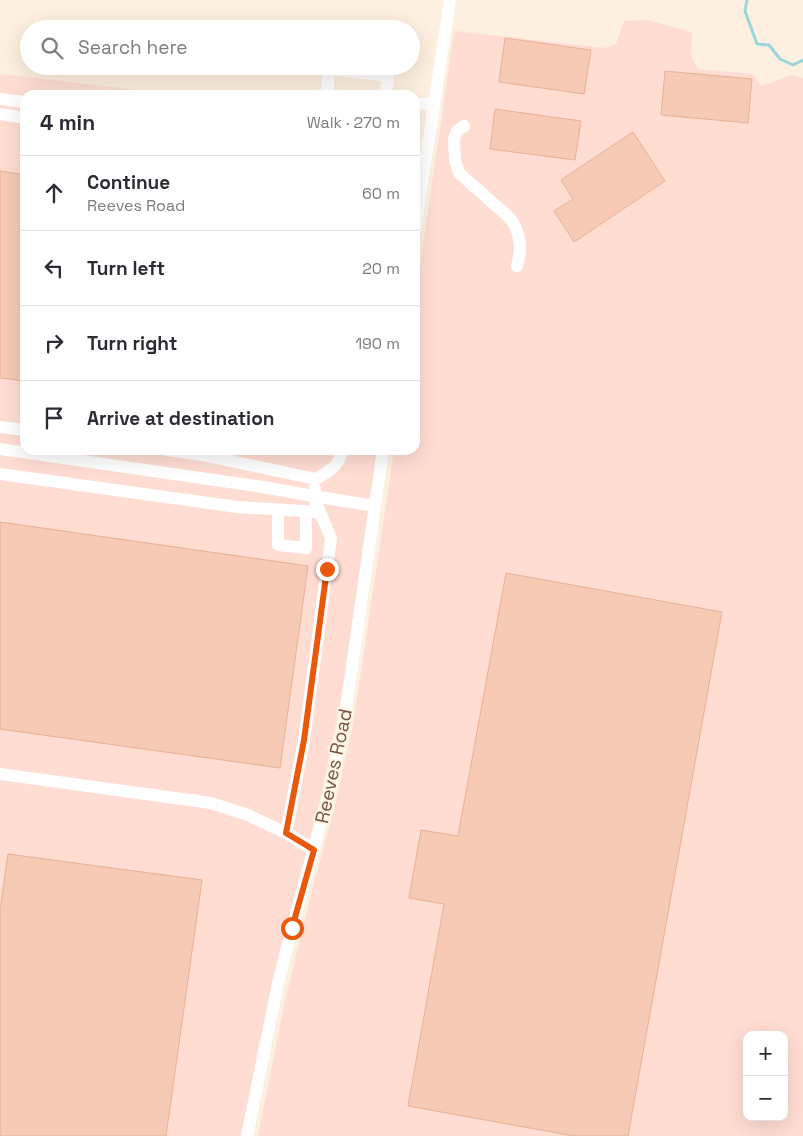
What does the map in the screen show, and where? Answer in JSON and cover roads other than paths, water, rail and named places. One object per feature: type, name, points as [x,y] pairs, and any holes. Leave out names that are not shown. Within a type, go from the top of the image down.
[{"type":"street","points":[[420,167],[434,104],[450,0]]},
{"type":"street","points":[[327,90],[328,75]]},
{"type":"street","points":[[380,75],[388,76],[387,90]]},
{"type":"street","points":[[0,99],[20,101]]},
{"type":"street","points":[[420,104],[434,104]]},
{"type":"street","points":[[0,114],[20,117]]},
{"type":"street","points":[[464,126],[457,132],[454,139],[454,154],[459,173],[511,218],[517,228],[522,248],[517,266]]},
{"type":"street","points":[[0,427],[20,429]]},
{"type":"street","points":[[0,449],[20,452]]},
{"type":"street","points":[[42,455],[263,487],[375,506]]},
{"type":"street","points":[[202,455],[316,479],[333,469],[340,461],[341,455]]},
{"type":"street","name":"Reeves Road","points":[[247,1136],[278,983],[330,790],[343,730],[382,455]]},
{"type":"street","points":[[0,474],[237,507],[319,512]]},
{"type":"street","points":[[286,833],[304,740],[331,538],[314,496],[316,479]]},
{"type":"street","points":[[278,510],[278,545],[306,548],[306,512]]},
{"type":"street","points":[[0,774],[211,803],[248,815],[286,833],[314,850]]},
{"type":"waterway","points":[[747,0],[745,11],[757,44],[769,45],[780,59],[793,65],[803,60]]}]
